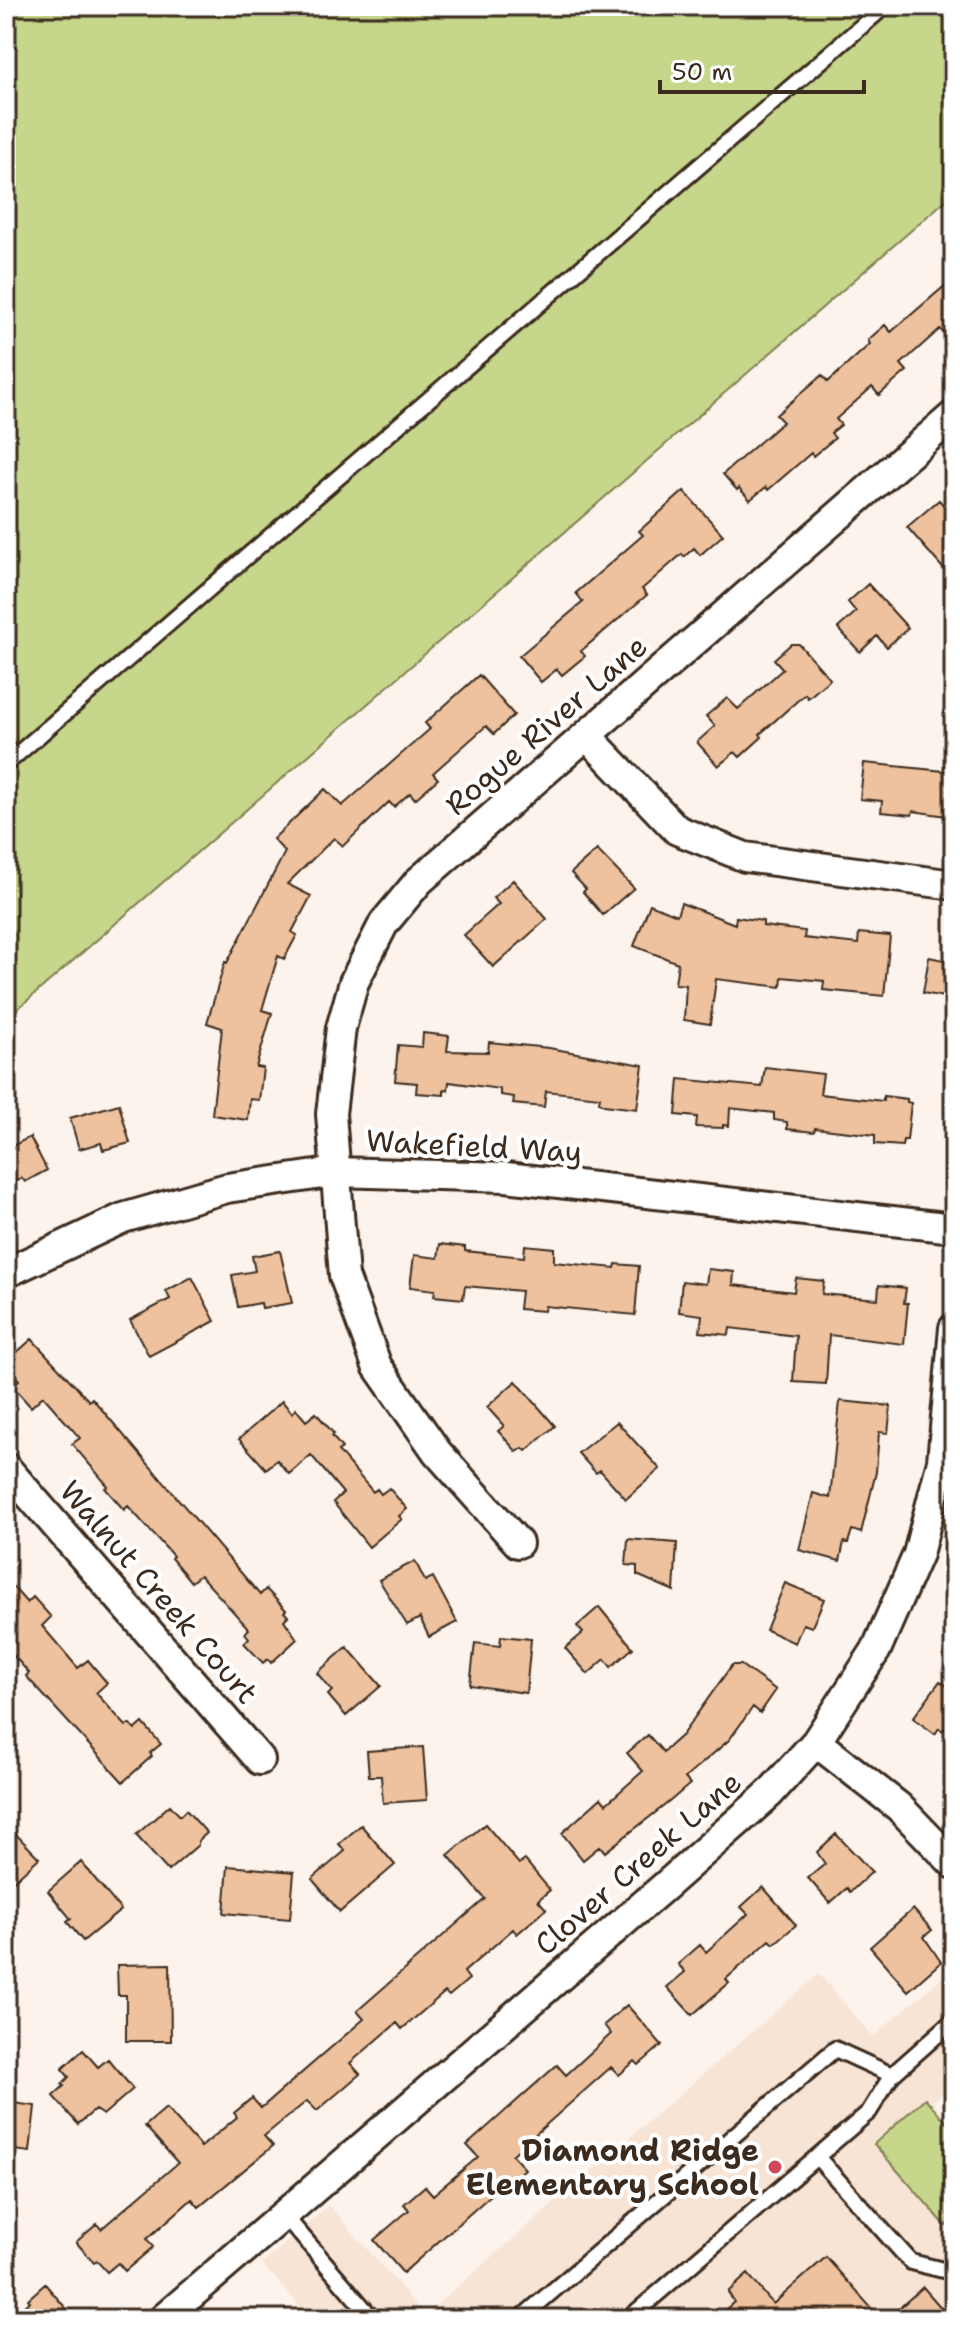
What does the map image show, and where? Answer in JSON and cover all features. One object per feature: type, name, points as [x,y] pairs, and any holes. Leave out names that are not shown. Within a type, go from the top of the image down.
[{"type":"street","name":"Rogue River Lane","points":[[518,1543],[437,1452],[377,1366],[344,1276],[331,1114],[341,1028],[354,982],[384,923],[419,881],[954,415]]},
{"type":"street","points":[[587,736],[677,830],[731,852],[745,857],[954,885]]},
{"type":"street","name":"Wakefield Way","points":[[6,1273],[123,1218],[227,1188],[336,1172],[506,1177],[954,1228]]},
{"type":"street","name":"Clover Creek Lane","points":[[163,2319],[769,1794],[816,1742],[876,1650],[918,1554],[942,1461],[954,1328]]},
{"type":"street","name":"Walnut Creek Court","points":[[6,1468],[260,1760]]},
{"type":"street","points":[[816,1742],[899,1807],[954,1864]]},
{"type":"lane","points":[[6,764],[885,6]]},
{"type":"lane","points":[[628,2319],[869,2112],[892,2075],[954,2020]]},
{"type":"lane","points":[[520,2319],[835,2049],[892,2075]]},
{"type":"lane","points":[[817,2157],[911,2262],[947,2271]]},
{"type":"lane","points":[[284,2215],[373,2319]]},
{"type":"shaded area","name":"Diamond Ridge Elementary School","points":[[954,1967],[954,2083],[932,2102],[954,2128],[954,2319],[311,2319],[262,2264],[329,2205],[425,2315],[819,1974],[873,2037]]},
{"type":"green space","points":[[6,6],[954,6],[954,193],[6,1019]]},
{"type":"green space","points":[[925,2098],[954,2131],[954,2219],[946,2226],[874,2144]]},
{"type":"building","points":[[954,278],[954,345],[940,329],[901,364],[907,371],[879,395],[872,387],[836,419],[841,425],[831,433],[835,438],[813,456],[811,453],[768,490],[766,487],[750,500],[739,488],[737,490],[723,474],[783,422],[776,415],[822,375],[828,382],[870,344],[868,340],[885,325],[891,332]]},
{"type":"building","points":[[684,491],[723,535],[700,555],[694,548],[684,557],[682,554],[642,589],[647,595],[581,651],[585,656],[562,675],[557,669],[541,682],[519,656],[583,602],[576,593],[643,535],[639,531]]},
{"type":"building","points":[[939,500],[954,517],[954,581],[907,527]]},
{"type":"building","points":[[868,584],[908,628],[887,647],[877,636],[860,652],[838,628],[856,612],[848,602]]},
{"type":"building","points":[[791,644],[799,644],[830,679],[808,698],[805,694],[760,734],[762,737],[740,757],[735,752],[718,766],[697,742],[715,726],[706,716],[727,698],[738,709],[783,669],[774,659]]},
{"type":"building","points":[[479,675],[514,715],[494,734],[486,726],[433,773],[438,779],[415,799],[410,793],[394,807],[389,802],[343,846],[334,838],[287,884],[311,896],[292,932],[297,935],[284,959],[278,956],[262,1010],[272,1013],[256,1067],[263,1068],[259,1100],[250,1099],[248,1120],[212,1115],[222,1028],[207,1023],[225,962],[285,852],[273,839],[325,789],[342,806],[430,729],[425,723]]},
{"type":"building","points":[[864,763],[954,772],[954,817],[913,811],[912,815],[881,812],[882,801],[860,799]]},
{"type":"building","points":[[597,850],[634,888],[603,915],[571,873]]},
{"type":"building","points":[[513,880],[547,919],[493,967],[464,935],[499,904],[493,898]]},
{"type":"building","points":[[681,903],[735,924],[736,917],[763,921],[763,926],[805,931],[804,938],[858,944],[859,933],[890,936],[884,996],[823,990],[824,981],[782,977],[781,987],[716,979],[710,1024],[684,1020],[686,985],[675,984],[678,963],[634,946],[650,904],[677,915]]},
{"type":"building","points":[[929,957],[954,962],[954,999],[923,993]]},
{"type":"building","points":[[423,1033],[449,1036],[447,1051],[488,1052],[489,1042],[549,1048],[643,1065],[637,1109],[604,1105],[599,1102],[600,1097],[546,1091],[544,1107],[513,1104],[514,1097],[500,1095],[500,1089],[449,1082],[444,1095],[416,1093],[417,1083],[395,1081],[398,1045],[422,1047]]},
{"type":"building","points":[[765,1067],[823,1074],[820,1094],[883,1101],[883,1096],[907,1099],[911,1103],[907,1140],[903,1140],[902,1146],[875,1144],[875,1135],[815,1128],[814,1132],[787,1129],[787,1122],[774,1120],[774,1113],[730,1108],[729,1126],[723,1125],[723,1128],[696,1127],[697,1117],[676,1115],[679,1079],[762,1087]]},
{"type":"building","points":[[119,1104],[130,1143],[103,1150],[101,1143],[79,1149],[70,1118]]},
{"type":"building","points":[[30,1137],[47,1170],[25,1182],[22,1178],[6,1186],[6,1149]]},
{"type":"building","points":[[440,1244],[465,1247],[465,1251],[524,1257],[525,1245],[554,1248],[554,1262],[615,1268],[616,1264],[639,1266],[635,1315],[545,1306],[544,1311],[519,1309],[521,1291],[465,1286],[463,1299],[434,1296],[435,1290],[410,1287],[414,1255],[438,1258]]},
{"type":"building","points":[[280,1251],[292,1303],[262,1308],[261,1303],[238,1307],[232,1275],[255,1271],[252,1256]]},
{"type":"building","points":[[708,1269],[734,1272],[733,1285],[794,1292],[796,1278],[824,1281],[822,1294],[878,1299],[879,1285],[906,1288],[904,1303],[908,1303],[904,1344],[829,1335],[826,1384],[793,1382],[796,1336],[730,1328],[729,1335],[700,1332],[702,1315],[679,1312],[682,1281],[706,1284]]},
{"type":"building","points":[[192,1277],[215,1321],[149,1356],[130,1320],[170,1299],[166,1291]]},
{"type":"building","points":[[32,1339],[89,1401],[92,1398],[260,1595],[266,1589],[286,1610],[284,1612],[288,1616],[284,1620],[297,1639],[271,1663],[268,1659],[263,1663],[244,1643],[249,1638],[245,1633],[249,1629],[200,1575],[191,1582],[171,1558],[173,1556],[128,1506],[124,1510],[105,1488],[108,1486],[72,1444],[80,1438],[43,1396],[31,1407],[13,1387],[19,1380],[6,1362]]},
{"type":"building","points":[[516,1381],[555,1426],[526,1451],[523,1448],[517,1452],[498,1431],[504,1426],[487,1407]]},
{"type":"building","points":[[282,1401],[292,1413],[296,1409],[306,1421],[316,1413],[334,1434],[332,1436],[342,1448],[338,1451],[373,1492],[377,1489],[381,1494],[389,1488],[407,1509],[399,1516],[402,1519],[369,1547],[333,1502],[343,1493],[311,1455],[289,1474],[277,1460],[266,1469],[239,1439]]},
{"type":"building","points":[[840,1401],[891,1406],[888,1433],[879,1432],[876,1472],[861,1533],[852,1530],[848,1543],[844,1542],[840,1561],[799,1550],[813,1493],[830,1498]]},
{"type":"building","points":[[617,1422],[660,1469],[626,1499],[600,1470],[596,1473],[578,1453]]},
{"type":"building","points":[[628,1539],[677,1543],[674,1591],[637,1575],[637,1566],[626,1565]]},
{"type":"building","points":[[415,1561],[425,1581],[433,1577],[457,1622],[429,1637],[420,1618],[407,1625],[379,1580]]},
{"type":"building","points":[[6,1579],[27,1603],[33,1597],[51,1617],[42,1626],[78,1668],[88,1660],[107,1683],[96,1693],[126,1726],[129,1724],[135,1730],[143,1723],[161,1744],[123,1782],[26,1676],[29,1673],[6,1647]]},
{"type":"building","points":[[785,1583],[824,1599],[812,1627],[803,1624],[795,1643],[766,1630]]},
{"type":"building","points":[[599,1607],[633,1648],[611,1667],[605,1659],[588,1674],[565,1648],[583,1633],[577,1626]]},
{"type":"building","points":[[501,1636],[531,1639],[526,1693],[470,1685],[475,1643],[500,1646]]},
{"type":"building","points":[[347,1647],[381,1686],[346,1716],[328,1695],[332,1691],[317,1673]]},
{"type":"building","points":[[732,1665],[741,1665],[776,1690],[760,1713],[753,1707],[729,1740],[685,1778],[690,1784],[669,1802],[605,1852],[600,1846],[583,1860],[562,1833],[601,1798],[606,1804],[643,1771],[627,1753],[648,1735],[663,1752],[682,1735]]},
{"type":"building","points":[[940,1681],[954,1691],[954,1734],[939,1728],[935,1734],[913,1718]]},
{"type":"building","points":[[423,1747],[427,1800],[383,1803],[381,1776],[369,1776],[367,1751]]},
{"type":"building","points":[[170,1805],[180,1816],[186,1810],[207,1833],[168,1871],[136,1835]]},
{"type":"building","points":[[6,1824],[39,1858],[6,1888]]},
{"type":"building","points":[[485,1824],[519,1864],[525,1860],[550,1890],[538,1900],[546,1909],[517,1934],[513,1929],[464,1972],[469,1979],[449,1996],[445,1992],[402,2029],[397,2023],[350,2063],[360,2074],[317,2111],[307,2101],[264,2136],[273,2146],[199,2207],[192,2199],[147,2239],[153,2247],[125,2271],[118,2263],[107,2272],[97,2261],[94,2263],[76,2242],[97,2224],[101,2229],[178,2163],[145,2126],[166,2108],[201,2147],[237,2117],[234,2113],[252,2098],[261,2108],[364,2019],[357,2011],[485,1899],[448,1855]]},
{"type":"building","points":[[361,1825],[395,1865],[340,1912],[312,1879],[345,1851],[339,1844]]},
{"type":"building","points":[[836,1834],[872,1872],[850,1892],[847,1888],[830,1903],[808,1878],[825,1864],[817,1852]]},
{"type":"building","points":[[81,1862],[121,1910],[83,1941],[67,1922],[71,1919],[48,1891]]},
{"type":"building","points":[[228,1866],[294,1872],[290,1919],[224,1913]]},
{"type":"building","points":[[763,1887],[796,1925],[774,1944],[770,1940],[726,1979],[729,1983],[692,2015],[667,1987],[685,1972],[678,1964],[700,1945],[706,1952],[748,1914],[741,1907]]},
{"type":"building","points":[[913,1909],[932,1930],[924,1937],[941,1962],[908,1991],[870,1947]]},
{"type":"building","points":[[170,1964],[171,2041],[126,2041],[126,1995],[118,1995],[117,1965]]},
{"type":"building","points":[[627,2005],[662,2045],[639,2065],[635,2061],[619,2075],[611,2067],[512,2155],[525,2169],[503,2188],[501,2186],[403,2273],[374,2240],[409,2210],[404,2204],[425,2186],[433,2195],[478,2157],[467,2145],[557,2065],[566,2075],[611,2034],[604,2025]]},
{"type":"building","points":[[83,2050],[98,2067],[108,2059],[133,2089],[103,2115],[95,2110],[78,2124],[53,2096],[69,2077],[62,2069]]},
{"type":"building","points":[[6,2102],[35,2106],[30,2152],[6,2149]]},
{"type":"building","points":[[826,2257],[881,2319],[715,2319],[734,2302],[728,2292],[748,2274],[773,2304]]},
{"type":"building","points":[[45,2284],[75,2319],[9,2319],[30,2301],[28,2299]]},
{"type":"building","points":[[923,2287],[951,2319],[887,2319]]},
{"type":"place","name":"Diamond Ridge Elementary School","points":[[775,2167]]}]
